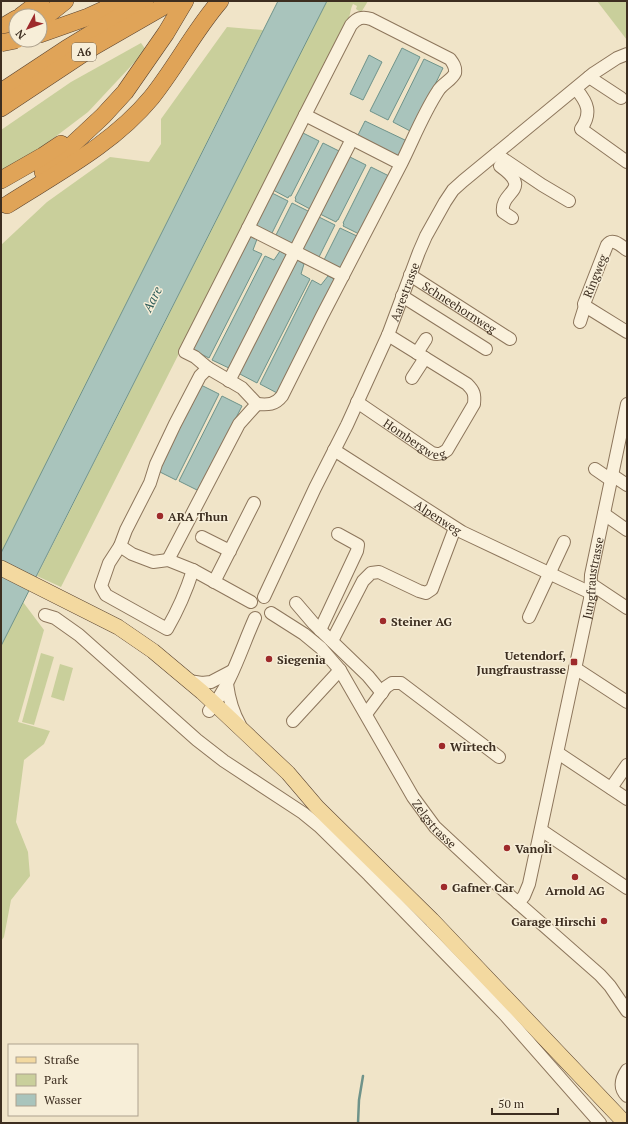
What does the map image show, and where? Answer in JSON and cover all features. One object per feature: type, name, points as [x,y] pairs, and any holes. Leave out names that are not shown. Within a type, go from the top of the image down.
[{"type":"highway","points":[[32,8],[41,1]]},
{"type":"highway","points":[[48,15],[65,1]]},
{"type":"highway","points":[[48,31],[88,17],[123,1]]},
{"type":"highway","name":"A6","points":[[1,92],[76,42],[145,1]]},
{"type":"highway","points":[[4,209],[103,116],[125,92],[166,33],[176,1]]},
{"type":"highway","name":"A6","points":[[1,108],[80,55],[176,1]]},
{"type":"highway","points":[[4,209],[95,148],[129,121],[158,88],[202,24],[220,1]]},
{"type":"highway","points":[[1,180],[43,156],[76,132],[100,111],[143,67]]},
{"type":"main road","points":[[1,568],[118,627],[167,662],[189,681],[212,708],[294,789],[317,807]]},
{"type":"main road","points":[[94,616],[164,672],[244,731],[288,773],[317,807],[432,920],[625,1123]]},
{"type":"street","points":[[363,17],[371,19],[450,59],[454,64],[455,72],[439,89],[432,100],[401,164],[282,396],[276,403],[266,405],[257,404],[242,388],[208,368],[195,357],[185,352],[305,115],[351,25],[356,20],[363,17]]},
{"type":"street","name":"Aarestrasse","points":[[264,597],[388,335],[426,236],[453,190],[589,78],[608,64],[627,54]]},
{"type":"street","points":[[589,78],[621,98]]},
{"type":"street","points":[[576,89],[584,98],[587,108],[587,120],[581,129],[627,162]]},
{"type":"street","points":[[305,115],[401,164]]},
{"type":"street","points":[[230,381],[352,139]]},
{"type":"street","points":[[493,157],[569,201]]},
{"type":"street","points":[[493,157],[514,177],[514,188],[502,208],[503,212],[512,218]]},
{"type":"street","points":[[248,228],[343,276]]},
{"type":"street","name":"Ringweg","points":[[627,250],[612,241],[609,242],[584,301],[586,306],[627,332]]},
{"type":"street","name":"Schneehornweg","points":[[410,275],[510,338]]},
{"type":"street","points":[[402,296],[486,349]]},
{"type":"street","points":[[580,322],[586,306]]},
{"type":"street","name":"Hombergweg","points":[[357,402],[432,453],[437,454],[442,454],[447,450],[474,404],[475,396],[473,390],[467,384],[388,335]]},
{"type":"street","points":[[412,378],[426,339]]},
{"type":"street","points":[[193,570],[186,594],[167,629],[106,595],[101,586],[110,563],[120,546],[126,530],[150,483],[156,464],[175,424],[200,376],[208,368]]},
{"type":"street","points":[[168,560],[239,424],[257,404]]},
{"type":"street","name":"Jungfraustrasse","points":[[518,903],[524,896],[529,884],[558,753],[591,588],[591,575],[627,404]]},
{"type":"street","name":"Alpenweg","points":[[334,450],[352,460],[455,528],[549,573],[591,588],[627,608]]},
{"type":"street","points":[[595,469],[627,486]]},
{"type":"street","points":[[214,582],[254,503]]},
{"type":"street","points":[[604,514],[627,530]]},
{"type":"street","points":[[321,648],[327,636],[363,581],[371,573],[378,572],[386,574],[419,592],[426,593],[432,589],[455,528]]},
{"type":"street","points":[[327,636],[358,545],[338,534]]},
{"type":"street","points":[[202,537],[230,551]]},
{"type":"street","points":[[529,617],[564,542]]},
{"type":"street","points":[[120,546],[132,554],[153,562],[168,560],[193,570],[251,602]]},
{"type":"street","points":[[257,597],[264,597],[271,602],[271,614],[263,619],[255,618],[250,613],[249,609],[251,602],[257,597]]},
{"type":"street","points":[[296,603],[368,676],[382,693]]},
{"type":"street","points":[[45,614],[56,618],[79,635],[212,752],[303,813],[319,826],[369,875],[494,1004],[600,1123]]},
{"type":"street","name":"Zelgstrasse","points":[[271,614],[298,630],[321,648],[340,670],[413,797],[435,827],[600,975],[610,986],[627,1012]]},
{"type":"street","points":[[212,708],[227,683],[255,618]]},
{"type":"street","points":[[575,668],[627,702]]},
{"type":"street","points":[[293,720],[340,670]]},
{"type":"street","points":[[189,681],[202,683],[211,682],[232,671]]},
{"type":"street","points":[[227,683],[232,709],[244,731]]},
{"type":"street","points":[[366,714],[386,687],[392,683],[401,684],[499,757]]},
{"type":"street","points":[[558,753],[627,799]]},
{"type":"street","points":[[612,788],[627,765]]},
{"type":"street","points":[[541,830],[627,888]]},
{"type":"street","points":[[627,1070],[621,1081],[622,1087],[627,1096]]},
{"type":"green space","points":[[327,1],[368,1],[362,11],[356,9],[357,6],[353,4],[349,17],[61,587],[37,576]]},
{"type":"green space","points":[[597,1],[627,1],[627,40]]},
{"type":"green space","points":[[227,27],[263,30],[1,553],[1,245],[47,202],[110,157],[149,162],[161,144],[161,119]]},
{"type":"green space","points":[[141,43],[146,50],[88,112],[30,156],[1,172],[1,130],[71,82]]},
{"type":"green space","points":[[23,602],[44,630],[18,722],[50,731],[44,744],[24,760],[16,822],[28,852],[30,876],[11,900],[4,937],[1,941],[1,646]]},
{"type":"green space","points":[[41,653],[54,657],[34,725],[22,722]]},
{"type":"green space","points":[[60,664],[73,668],[64,701],[51,697]]},
{"type":"water","name":"Aare","points":[[278,1],[327,1],[1,646],[1,553]]},
{"type":"water","points":[[402,48],[420,57],[388,120],[370,111]]},
{"type":"water","points":[[369,55],[382,62],[363,100],[350,94]]},
{"type":"water","points":[[424,59],[443,68],[412,132],[393,122]]},
{"type":"water","points":[[365,121],[407,141],[399,157],[357,137]]},
{"type":"water","points":[[301,132],[319,141],[291,196],[288,198],[273,190]]},
{"type":"water","points":[[323,143],[341,152],[310,209],[295,201],[295,198]]},
{"type":"water","points":[[348,156],[366,165],[336,222],[320,214]]},
{"type":"water","points":[[371,167],[389,176],[359,234],[343,226],[343,223]]},
{"type":"water","points":[[270,192],[288,201],[271,235],[253,226]]},
{"type":"water","points":[[292,203],[310,212],[293,246],[275,237]]},
{"type":"water","points":[[317,216],[335,225],[318,259],[300,250]]},
{"type":"water","points":[[340,228],[359,237],[341,271],[323,262]]},
{"type":"water","points":[[248,235],[257,239],[253,250],[262,254],[209,358],[191,349]]},
{"type":"water","points":[[280,251],[289,256],[231,369],[212,360],[265,256],[274,260]]},
{"type":"water","points":[[296,259],[304,264],[301,274],[310,279],[257,383],[238,373]]},
{"type":"water","points":[[328,276],[337,280],[279,394],[260,384],[312,280],[321,285]]},
{"type":"water","points":[[199,384],[219,394],[176,480],[156,470]]},
{"type":"water","points":[[222,396],[242,406],[199,491],[179,481]]},
{"type":"waterway","points":[[358,1123],[359,1100],[363,1076]]},
{"type":"place","name":"ARA Thun","points":[[160,516]]},
{"type":"place","name":"Steiner AG","points":[[383,621]]},
{"type":"place","name":"Siegenia","points":[[269,659]]},
{"type":"place","name":"Uetendorf, Jungfraustrasse","points":[[574,662]]},
{"type":"place","name":"Wirtech","points":[[442,746]]},
{"type":"place","name":"Vanoli","points":[[507,848]]},
{"type":"place","name":"Arnold AG","points":[[575,877]]},
{"type":"place","name":"Gafner Car","points":[[444,887]]},
{"type":"place","name":"Garage Hirschi","points":[[604,921]]}]
